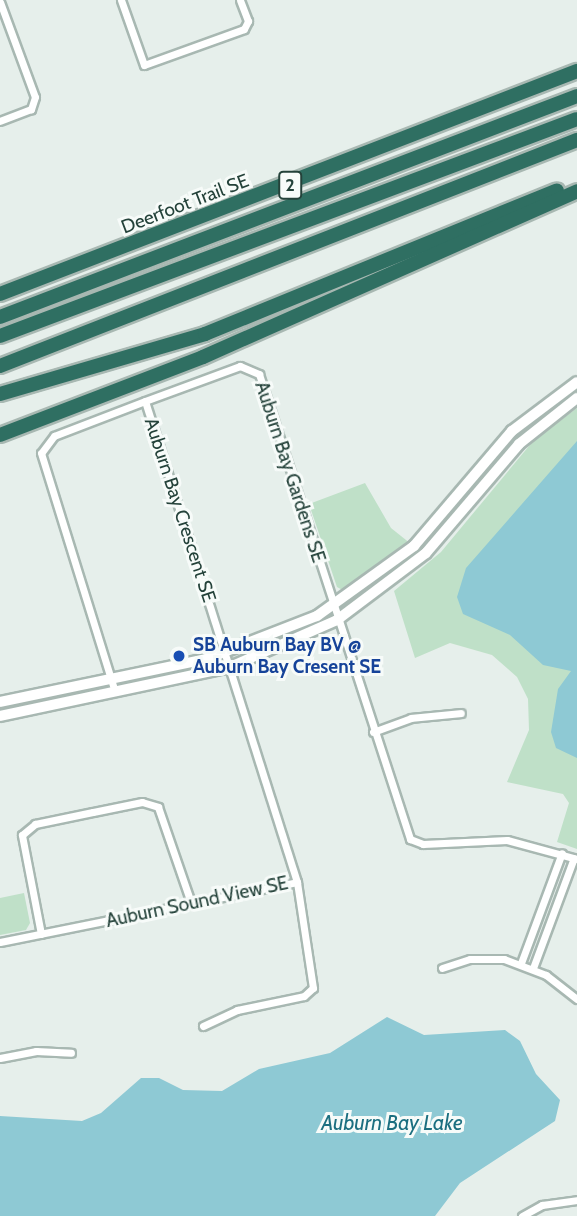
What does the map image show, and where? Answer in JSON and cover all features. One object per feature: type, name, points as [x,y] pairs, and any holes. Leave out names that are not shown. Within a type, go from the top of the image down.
[{"type":"highway","name":"Deerfoot Trail SE","points":[[0,294],[577,71]]},
{"type":"highway","points":[[0,317],[577,96]]},
{"type":"highway","name":"2","points":[[0,336],[577,120]]},
{"type":"highway","points":[[0,366],[577,140]]},
{"type":"highway","points":[[0,394],[205,334],[577,182]]},
{"type":"highway","points":[[0,435],[203,358],[577,191]]},
{"type":"street","points":[[121,0],[144,65],[244,29],[248,21],[240,0]]},
{"type":"street","points":[[0,2],[35,97],[31,109],[0,121]]},
{"type":"street","name":"Auburn Bay Gardens SE","points":[[145,401],[240,366],[255,370],[333,607]]},
{"type":"street","points":[[0,702],[226,654],[333,607],[414,546],[512,431],[577,383]]},
{"type":"street","points":[[0,715],[230,667],[337,620],[426,553],[519,443],[577,398]]},
{"type":"street","name":"Auburn Bay Crescent SE","points":[[116,692],[40,453],[54,436],[145,401],[230,667]]},
{"type":"street","points":[[333,607],[410,839],[424,844],[507,840],[576,858],[533,968]]},
{"type":"street","name":"Auburn Sound View SE","points":[[0,942],[297,882],[230,667]]},
{"type":"street","points":[[373,732],[411,718],[461,713]]},
{"type":"street","points":[[41,934],[22,835],[35,824],[93,812],[142,802],[158,807],[191,903]]},
{"type":"street","points":[[521,963],[562,853]]},
{"type":"street","points":[[203,1026],[237,1010],[304,996],[313,988],[297,882]]},
{"type":"street","points":[[442,968],[481,957],[521,963],[533,968],[577,999]]},
{"type":"street","points":[[0,1058],[51,1050],[71,1053]]},
{"type":"street","points":[[522,1216],[541,1205],[577,1200]]},
{"type":"green space","points":[[577,408],[577,849],[557,842],[569,803],[563,794],[507,782],[529,730],[528,699],[517,677],[492,655],[450,643],[415,658],[394,591],[441,552],[534,440]]},
{"type":"green space","points":[[365,483],[391,528],[411,544],[346,592],[337,587],[309,504]]},
{"type":"green space","points":[[24,893],[30,923],[26,930],[0,935],[0,898]]},
{"type":"water","points":[[577,441],[577,758],[556,748],[551,732],[558,689],[571,671],[543,665],[510,635],[463,614],[457,597],[466,568]]},
{"type":"water","name":"Auburn Bay Lake","points":[[387,1017],[424,1035],[505,1030],[520,1041],[536,1074],[560,1100],[555,1121],[460,1183],[435,1216],[0,1216],[0,1116],[82,1121],[101,1113],[141,1078],[159,1078],[183,1090],[222,1091],[259,1069],[330,1053]]},
{"type":"place","name":"SB Auburn Bay BV @ Auburn Bay Cresent SE","points":[[179,656]]}]
